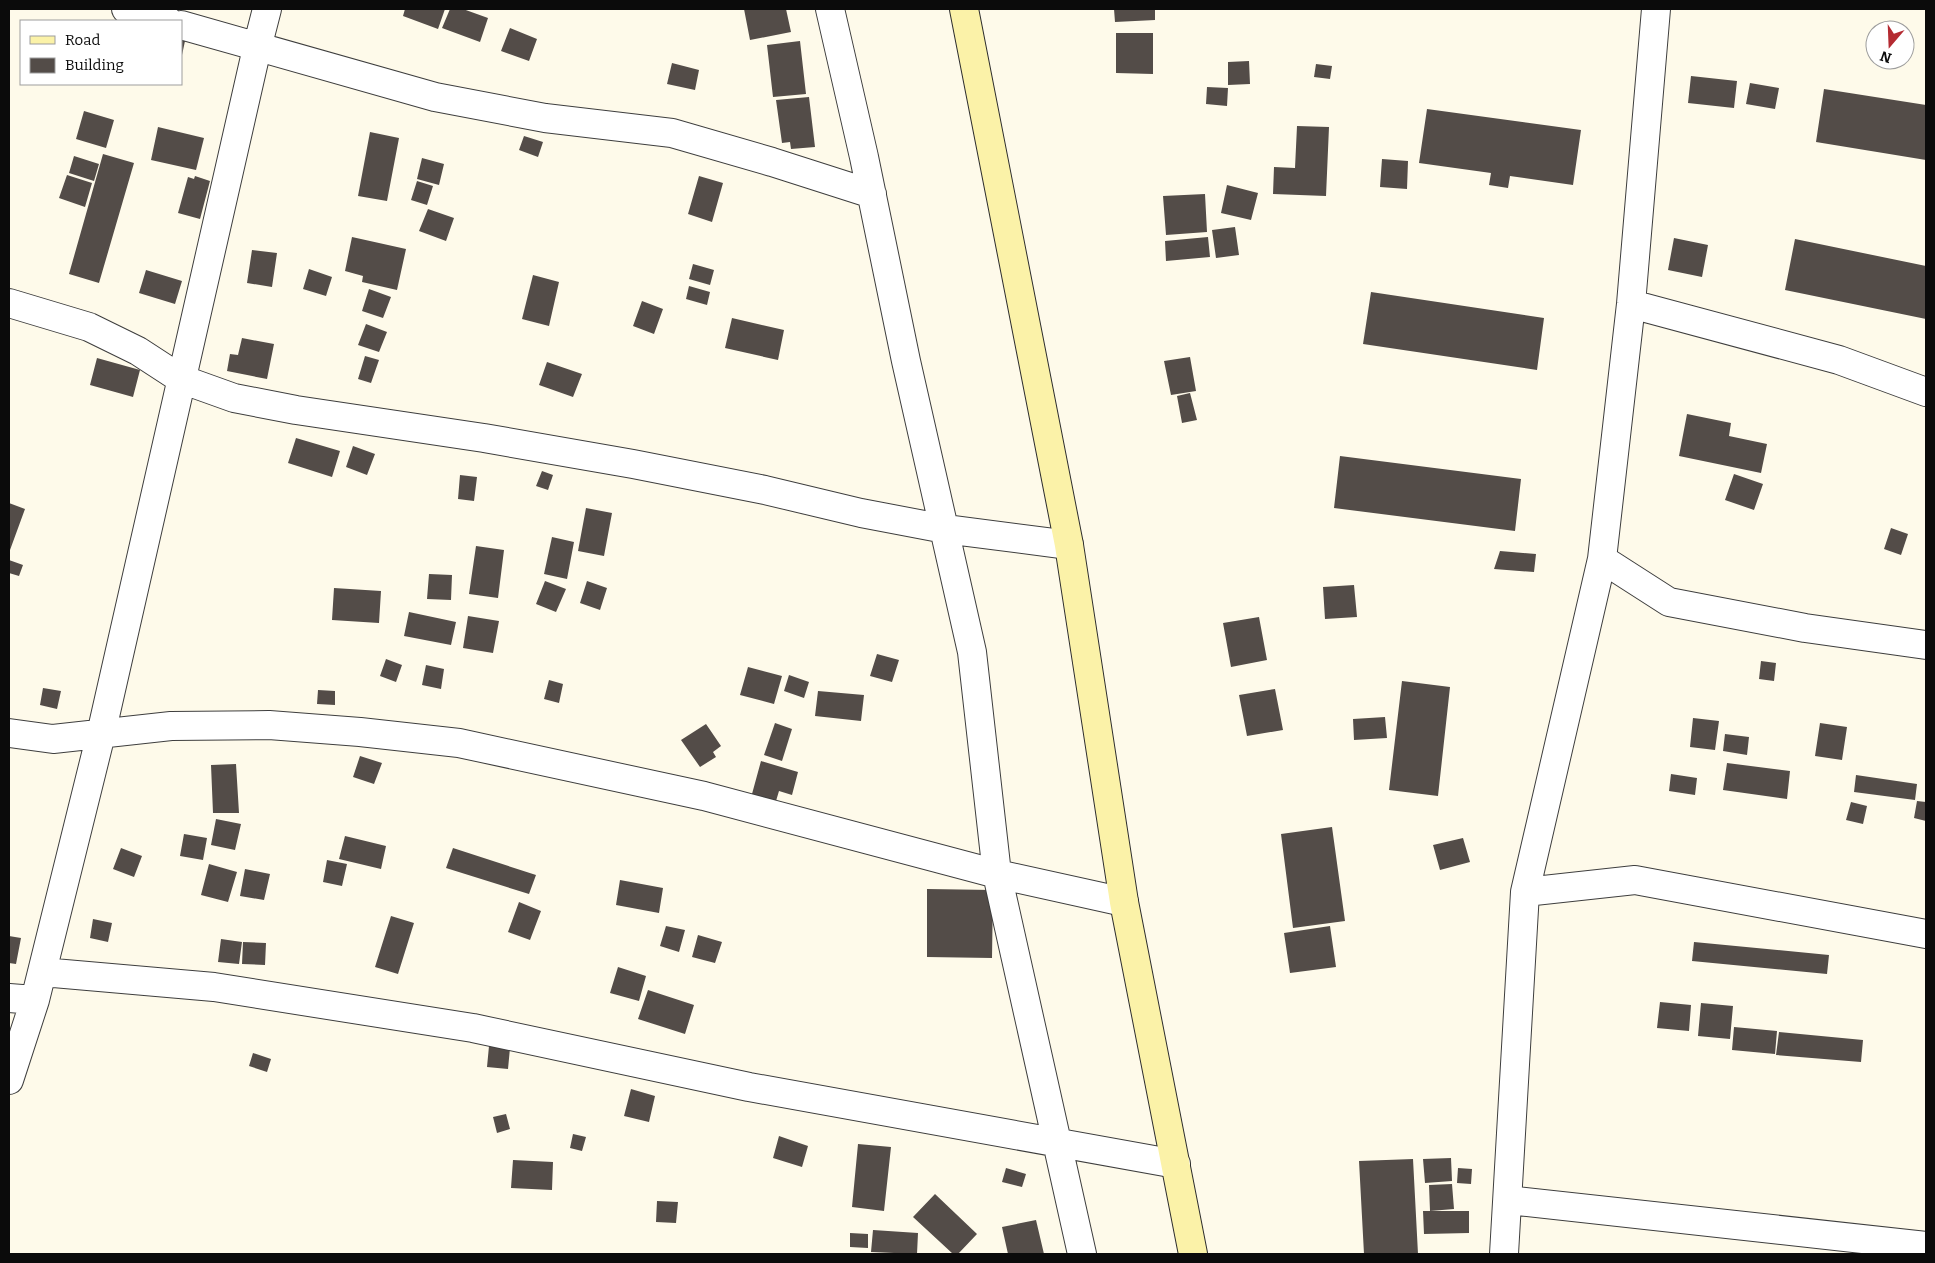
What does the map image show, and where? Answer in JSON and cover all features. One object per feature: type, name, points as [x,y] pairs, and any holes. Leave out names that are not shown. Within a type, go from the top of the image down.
[{"type":"main road","points":[[964,9],[1069,545],[1124,902],[1193,1254]]},
{"type":"street","points":[[126,9],[164,20]]},
{"type":"street","points":[[830,9],[872,194],[906,361],[972,652],[997,874],[1082,1254]]},
{"type":"street","points":[[1504,1254],[1525,892],[1602,559],[1631,304],[1656,9]]},
{"type":"street","points":[[182,25],[265,22],[435,97],[545,118],[672,133],[872,194]]},
{"type":"street","points":[[9,1080],[22,999],[42,972],[101,734],[181,379],[265,22]]},
{"type":"street","points":[[9,303],[89,327],[138,351],[181,379],[234,398],[296,410],[484,438],[633,464],[945,529],[1069,545]]},
{"type":"street","points":[[1631,304],[1839,360],[1926,392]]},
{"type":"street","points":[[1602,559],[1669,602],[1805,628],[1926,645]]},
{"type":"street","points":[[9,733],[53,739],[171,726],[269,726],[360,732],[459,743],[704,796],[997,874],[1124,902]]},
{"type":"street","points":[[1525,892],[1634,880],[1926,934]]},
{"type":"street","points":[[42,972],[214,987],[473,1028],[750,1087],[1176,1164]]},
{"type":"street","points":[[1508,1200],[1926,1246]]},
{"type":"building","points":[[405,9],[445,9],[438,29],[403,16]]},
{"type":"building","points":[[450,9],[463,9],[488,18],[480,42],[442,28]]},
{"type":"building","points":[[744,9],[786,9],[791,32],[750,40]]},
{"type":"building","points":[[1114,9],[1155,9],[1155,20],[1115,22]]},
{"type":"building","points":[[510,28],[537,39],[529,61],[501,51]]},
{"type":"building","points":[[1116,33],[1153,33],[1153,74],[1116,73]]},
{"type":"building","points":[[182,41],[185,41],[182,55]]},
{"type":"building","points":[[800,41],[806,94],[773,97],[767,45]]},
{"type":"building","points":[[1249,61],[1250,84],[1228,85],[1228,62]]},
{"type":"building","points":[[672,63],[699,70],[695,90],[667,84]]},
{"type":"building","points":[[1316,64],[1332,66],[1330,79],[1314,77]]},
{"type":"building","points":[[1691,76],[1737,81],[1734,108],[1688,103]]},
{"type":"building","points":[[1750,83],[1779,88],[1775,109],[1746,104]]},
{"type":"building","points":[[1207,87],[1228,88],[1227,106],[1206,104]]},
{"type":"building","points":[[1824,89],[1926,105],[1926,160],[1816,142]]},
{"type":"building","points":[[809,97],[815,147],[791,149],[790,142],[782,143],[776,100]]},
{"type":"building","points":[[1427,109],[1581,130],[1573,185],[1510,176],[1508,188],[1489,185],[1491,173],[1419,163]]},
{"type":"building","points":[[84,111],[114,120],[106,148],[76,139]]},
{"type":"building","points":[[1297,126],[1329,127],[1326,196],[1273,194],[1274,167],[1295,168]]},
{"type":"building","points":[[158,127],[204,138],[196,170],[151,160]]},
{"type":"building","points":[[370,132],[399,138],[387,201],[358,196]]},
{"type":"building","points":[[524,136],[543,142],[538,157],[519,150]]},
{"type":"building","points":[[103,154],[134,163],[99,283],[69,274]]},
{"type":"building","points":[[74,156],[99,164],[94,181],[69,173]]},
{"type":"building","points":[[422,158],[444,164],[439,185],[417,179]]},
{"type":"building","points":[[1382,159],[1408,161],[1407,189],[1380,187]]},
{"type":"building","points":[[67,175],[92,183],[85,207],[59,198]]},
{"type":"building","points":[[195,176],[210,181],[200,219],[178,213],[188,177],[194,179]]},
{"type":"building","points":[[699,176],[723,183],[712,222],[688,214]]},
{"type":"building","points":[[417,181],[433,186],[427,205],[411,200]]},
{"type":"building","points":[[1227,185],[1258,193],[1251,220],[1221,213]]},
{"type":"building","points":[[1205,194],[1207,232],[1166,235],[1163,196]]},
{"type":"building","points":[[428,209],[454,218],[446,241],[419,231]]},
{"type":"building","points":[[1235,227],[1239,255],[1216,258],[1212,230]]},
{"type":"building","points":[[352,237],[406,249],[397,290],[362,282],[363,276],[345,271]]},
{"type":"building","points":[[1208,237],[1210,257],[1166,261],[1165,241]]},
{"type":"building","points":[[1674,238],[1708,245],[1702,277],[1668,270]]},
{"type":"building","points":[[1795,239],[1926,266],[1926,319],[1785,290]]},
{"type":"building","points":[[252,250],[277,253],[272,287],[247,283]]},
{"type":"building","points":[[693,264],[714,270],[710,285],[689,279]]},
{"type":"building","points":[[309,269],[332,277],[326,296],[303,289]]},
{"type":"building","points":[[146,270],[182,281],[175,304],[139,293]]},
{"type":"building","points":[[533,275],[559,282],[549,326],[522,319]]},
{"type":"building","points":[[689,286],[710,292],[707,305],[686,299]]},
{"type":"building","points":[[369,289],[391,297],[383,318],[362,311]]},
{"type":"building","points":[[1371,292],[1544,318],[1537,370],[1363,344]]},
{"type":"building","points":[[642,301],[663,309],[654,334],[633,326]]},
{"type":"building","points":[[732,318],[784,330],[778,360],[725,348]]},
{"type":"building","points":[[366,324],[387,332],[379,352],[358,345]]},
{"type":"building","points":[[242,338],[274,344],[267,379],[227,371],[230,354],[238,355]]},
{"type":"building","points":[[365,356],[379,360],[371,383],[358,379]]},
{"type":"building","points":[[1190,357],[1196,391],[1171,395],[1164,361]]},
{"type":"building","points":[[97,358],[140,370],[133,397],[90,385]]},
{"type":"building","points":[[547,362],[582,374],[573,397],[539,385]]},
{"type":"building","points":[[1190,393],[1197,420],[1182,423],[1177,396]]},
{"type":"building","points":[[1687,414],[1731,423],[1729,436],[1767,444],[1761,473],[1679,456]]},
{"type":"building","points":[[296,438],[340,451],[332,477],[288,463]]},
{"type":"building","points":[[353,446],[375,454],[367,475],[346,467]]},
{"type":"building","points":[[1340,456],[1521,479],[1515,531],[1334,508]]},
{"type":"building","points":[[542,471],[553,475],[548,490],[536,486]]},
{"type":"building","points":[[1734,474],[1763,484],[1754,510],[1725,500]]},
{"type":"building","points":[[460,475],[477,477],[474,501],[458,499]]},
{"type":"building","points":[[9,503],[25,509],[10,550],[9,550]]},
{"type":"building","points":[[586,508],[612,513],[604,556],[578,551]]},
{"type":"building","points":[[1891,528],[1908,534],[1901,555],[1884,549]]},
{"type":"building","points":[[552,537],[574,542],[567,579],[544,574]]},
{"type":"building","points":[[476,546],[504,550],[498,598],[469,594]]},
{"type":"building","points":[[1500,551],[1536,554],[1534,572],[1494,569]]},
{"type":"building","points":[[9,560],[23,565],[19,576],[9,573]]},
{"type":"building","points":[[429,574],[452,575],[451,600],[427,599]]},
{"type":"building","points":[[545,581],[566,589],[556,612],[536,604]]},
{"type":"building","points":[[587,581],[607,588],[600,610],[580,603]]},
{"type":"building","points":[[1354,585],[1357,617],[1325,619],[1323,587]]},
{"type":"building","points":[[334,588],[381,591],[379,623],[332,620]]},
{"type":"building","points":[[409,612],[456,622],[451,645],[404,636]]},
{"type":"building","points":[[468,616],[499,621],[493,653],[463,648]]},
{"type":"building","points":[[1259,617],[1267,660],[1231,667],[1223,623]]},
{"type":"building","points":[[877,654],[899,660],[892,682],[870,676]]},
{"type":"building","points":[[386,659],[402,665],[396,682],[380,676]]},
{"type":"building","points":[[1761,661],[1776,663],[1774,681],[1759,679]]},
{"type":"building","points":[[426,665],[444,669],[441,689],[422,685]]},
{"type":"building","points":[[748,667],[782,676],[774,704],[740,695]]},
{"type":"building","points":[[789,675],[809,682],[804,698],[784,691]]},
{"type":"building","points":[[549,680],[563,684],[559,703],[544,699]]},
{"type":"building","points":[[1402,681],[1450,687],[1438,796],[1389,790]]},
{"type":"building","points":[[43,688],[61,691],[57,709],[40,705]]},
{"type":"building","points":[[1275,689],[1283,730],[1247,736],[1239,695]]},
{"type":"building","points":[[318,690],[335,691],[335,705],[317,704]]},
{"type":"building","points":[[818,691],[864,695],[861,721],[815,716]]},
{"type":"building","points":[[1385,717],[1387,738],[1354,740],[1353,719]]},
{"type":"building","points":[[1693,718],[1719,721],[1715,750],[1690,747]]},
{"type":"building","points":[[775,723],[792,729],[782,761],[764,755]]},
{"type":"building","points":[[1820,723],[1847,727],[1842,760],[1815,756]]},
{"type":"building","points":[[706,724],[721,746],[713,752],[716,757],[700,767],[681,740]]},
{"type":"building","points":[[1725,734],[1749,737],[1747,755],[1723,751]]},
{"type":"building","points":[[360,756],[382,763],[374,784],[353,777]]},
{"type":"building","points":[[761,761],[798,772],[792,795],[779,791],[776,801],[752,794]]},
{"type":"building","points":[[1727,763],[1790,771],[1787,799],[1723,790]]},
{"type":"building","points":[[236,764],[239,813],[213,813],[211,765]]},
{"type":"building","points":[[1671,774],[1697,778],[1695,795],[1669,791]]},
{"type":"building","points":[[1856,775],[1917,784],[1915,800],[1854,792]]},
{"type":"building","points":[[1917,801],[1926,802],[1926,821],[1914,818]]},
{"type":"building","points":[[1851,802],[1867,806],[1863,824],[1846,820]]},
{"type":"building","points":[[216,819],[241,824],[235,850],[211,845]]},
{"type":"building","points":[[1332,827],[1345,921],[1293,928],[1281,834]]},
{"type":"building","points":[[184,834],[207,838],[203,860],[180,856]]},
{"type":"building","points":[[345,836],[386,846],[381,869],[339,859]]},
{"type":"building","points":[[1463,838],[1470,862],[1440,870],[1433,845]]},
{"type":"building","points":[[121,848],[142,856],[134,877],[113,869]]},
{"type":"building","points":[[453,848],[536,875],[529,894],[446,868]]},
{"type":"building","points":[[327,860],[347,864],[342,886],[323,882]]},
{"type":"building","points":[[209,864],[237,872],[228,902],[201,895]]},
{"type":"building","points":[[245,869],[270,874],[264,900],[240,896]]},
{"type":"building","points":[[620,880],[663,888],[659,913],[616,905]]},
{"type":"building","points":[[927,889],[993,890],[992,958],[927,957]]},
{"type":"building","points":[[519,902],[541,911],[530,940],[508,932]]},
{"type":"building","points":[[391,916],[414,923],[398,974],[375,967]]},
{"type":"building","points":[[93,919],[112,923],[108,942],[90,938]]},
{"type":"building","points":[[666,926],[685,930],[679,952],[660,946]]},
{"type":"building","points":[[1330,926],[1336,967],[1290,973],[1284,933]]},
{"type":"building","points":[[698,935],[722,942],[715,963],[692,957]]},
{"type":"building","points":[[9,936],[21,938],[16,964],[9,963]]},
{"type":"building","points":[[221,939],[242,942],[239,964],[218,962]]},
{"type":"building","points":[[243,942],[266,943],[265,965],[242,964]]},
{"type":"building","points":[[1694,942],[1829,955],[1827,974],[1692,961]]},
{"type":"building","points":[[618,967],[646,976],[639,1001],[610,993]]},
{"type":"building","points":[[648,990],[694,1005],[685,1034],[638,1019]]},
{"type":"building","points":[[1660,1002],[1691,1005],[1689,1031],[1657,1028]]},
{"type":"building","points":[[1701,1003],[1733,1006],[1730,1039],[1698,1036]]},
{"type":"building","points":[[1734,1027],[1777,1031],[1775,1054],[1732,1050]]},
{"type":"building","points":[[1779,1032],[1863,1040],[1861,1062],[1776,1055]]},
{"type":"building","points":[[489,1046],[510,1048],[508,1069],[487,1067]]},
{"type":"building","points":[[253,1053],[271,1059],[267,1072],[249,1066]]},
{"type":"building","points":[[631,1089],[655,1096],[649,1122],[624,1116]]},
{"type":"building","points":[[506,1114],[510,1129],[497,1133],[493,1117]]},
{"type":"building","points":[[573,1134],[586,1137],[582,1151],[570,1148]]},
{"type":"building","points":[[779,1136],[808,1146],[802,1167],[773,1158]]},
{"type":"building","points":[[858,1144],[891,1147],[884,1211],[852,1207]]},
{"type":"building","points":[[1451,1158],[1452,1181],[1425,1183],[1423,1159]]},
{"type":"building","points":[[1413,1159],[1418,1254],[1364,1254],[1359,1161]]},
{"type":"building","points":[[513,1160],[553,1162],[552,1190],[511,1188]]},
{"type":"building","points":[[1006,1168],[1026,1174],[1022,1187],[1002,1182]]},
{"type":"building","points":[[1458,1168],[1472,1169],[1471,1184],[1457,1183]]},
{"type":"building","points":[[1452,1184],[1454,1209],[1430,1211],[1429,1185]]},
{"type":"building","points":[[935,1194],[977,1234],[958,1254],[953,1254],[913,1217]]},
{"type":"building","points":[[657,1201],[678,1202],[676,1223],[656,1222]]},
{"type":"building","points":[[1423,1211],[1469,1211],[1469,1233],[1424,1234]]},
{"type":"building","points":[[1036,1220],[1044,1254],[1008,1254],[1002,1227]]},
{"type":"building","points":[[873,1230],[918,1233],[917,1254],[871,1252]]},
{"type":"building","points":[[850,1233],[868,1234],[868,1248],[850,1247]]}]
